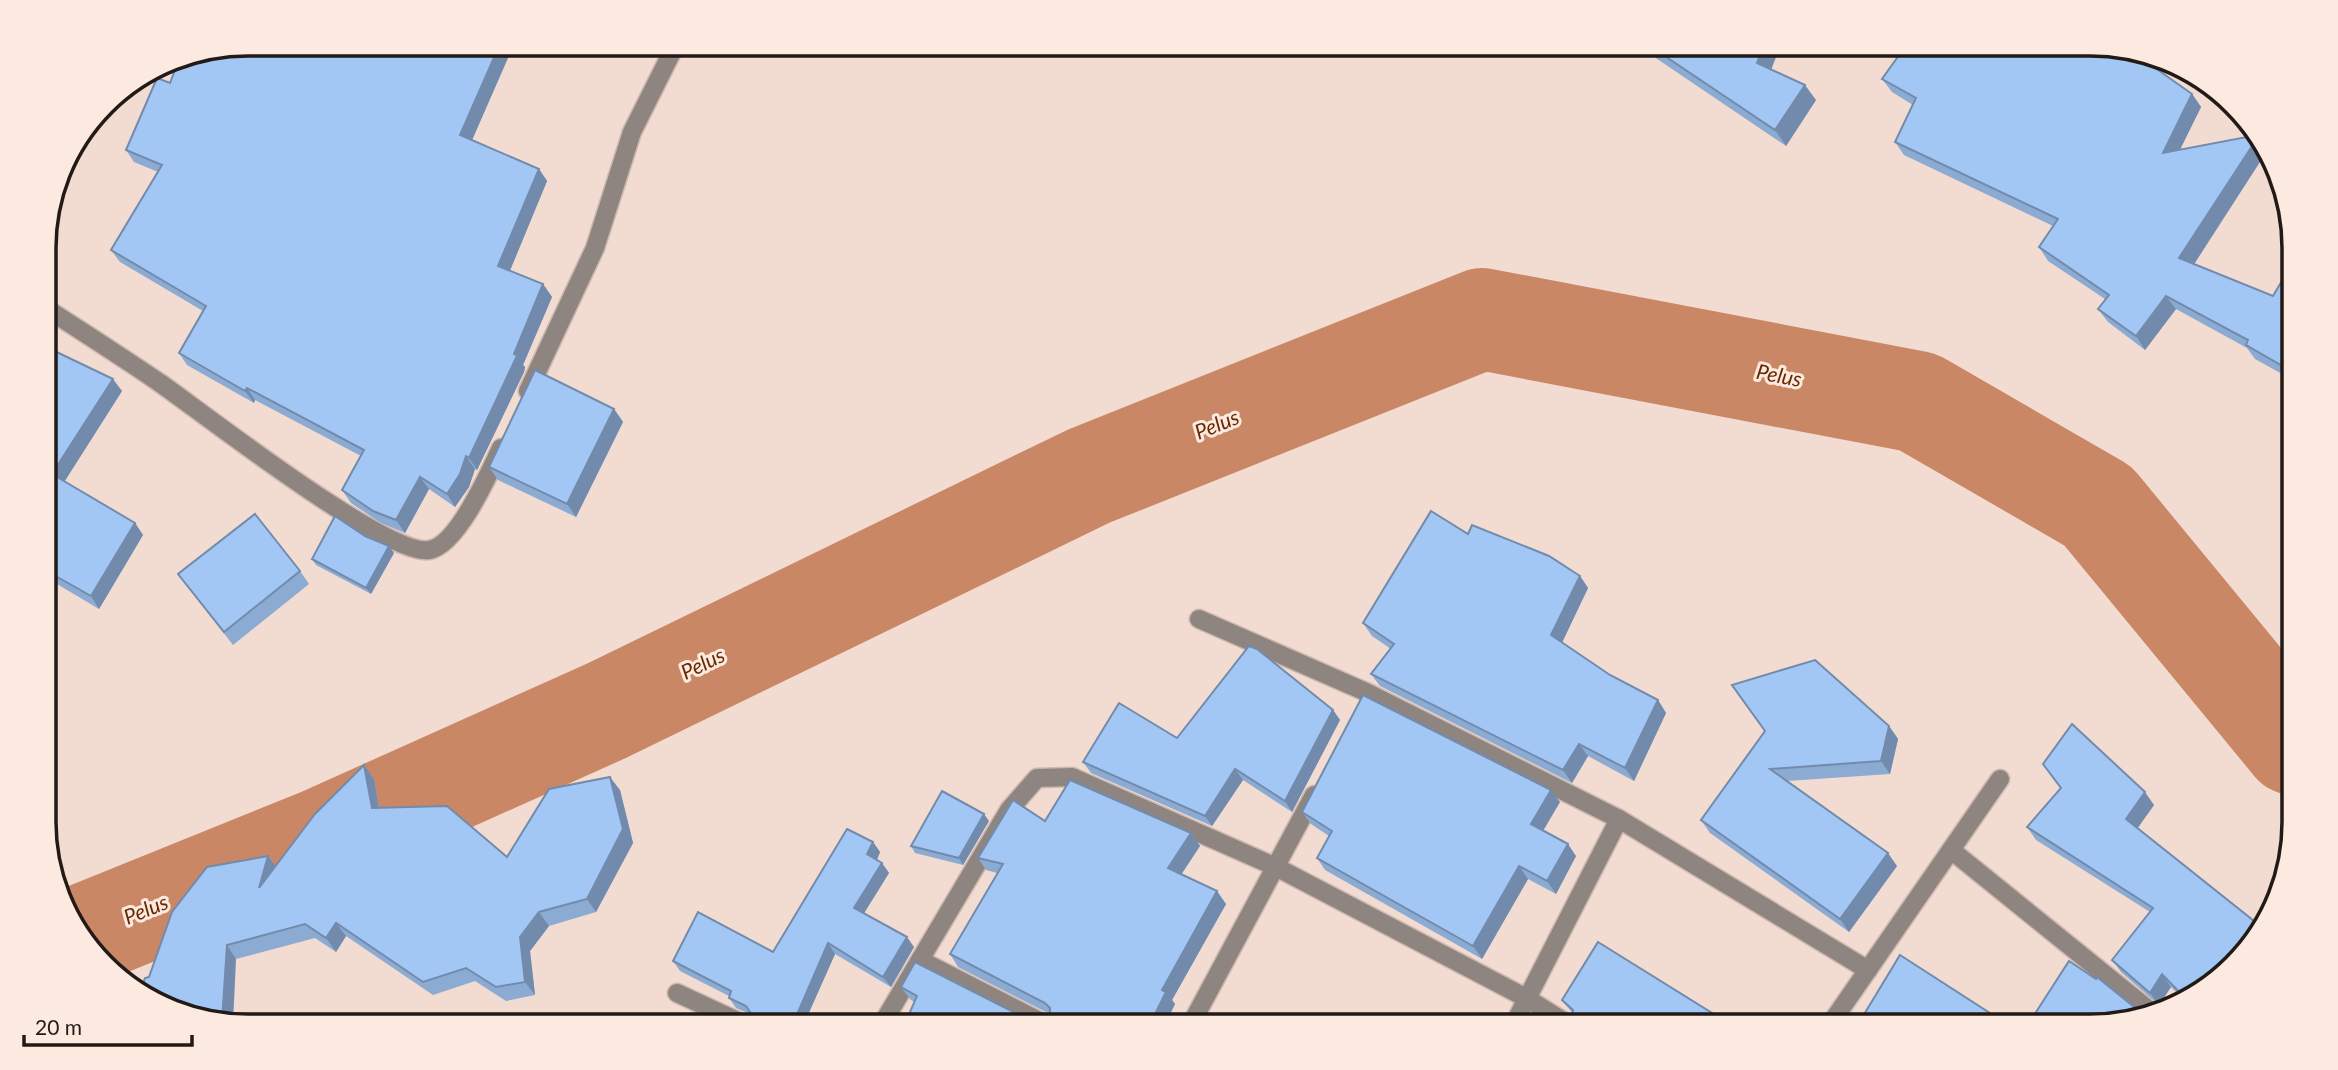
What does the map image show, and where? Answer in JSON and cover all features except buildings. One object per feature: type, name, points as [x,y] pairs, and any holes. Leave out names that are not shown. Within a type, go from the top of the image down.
[{"type":"street","points":[[521,405],[595,248],[632,132],[670,56]]},
{"type":"street","points":[[56,315],[160,384],[286,474],[376,533],[409,547],[429,550],[444,544],[481,489],[510,429]]},
{"type":"street","points":[[1199,619],[1366,692],[1619,819],[1868,970]]},
{"type":"street","points":[[1356,712],[1366,692]]},
{"type":"street","points":[[888,1014],[1009,810],[1037,778],[1072,777],[1276,867],[1552,1014]]},
{"type":"street","points":[[1837,1014],[2000,779]]},
{"type":"street","points":[[1196,1014],[1321,782]]},
{"type":"street","points":[[1520,1014],[1619,819]]},
{"type":"street","points":[[1951,850],[2144,1006]]},
{"type":"street","points":[[920,960],[1026,1014]]},
{"type":"street","points":[[677,993],[722,1014]]},
{"type":"waterway","name":"Pelus","points":[[91,932],[321,839],[606,711],[1089,476],[1482,319],[1918,402],[2098,506],[2282,729]]}]
